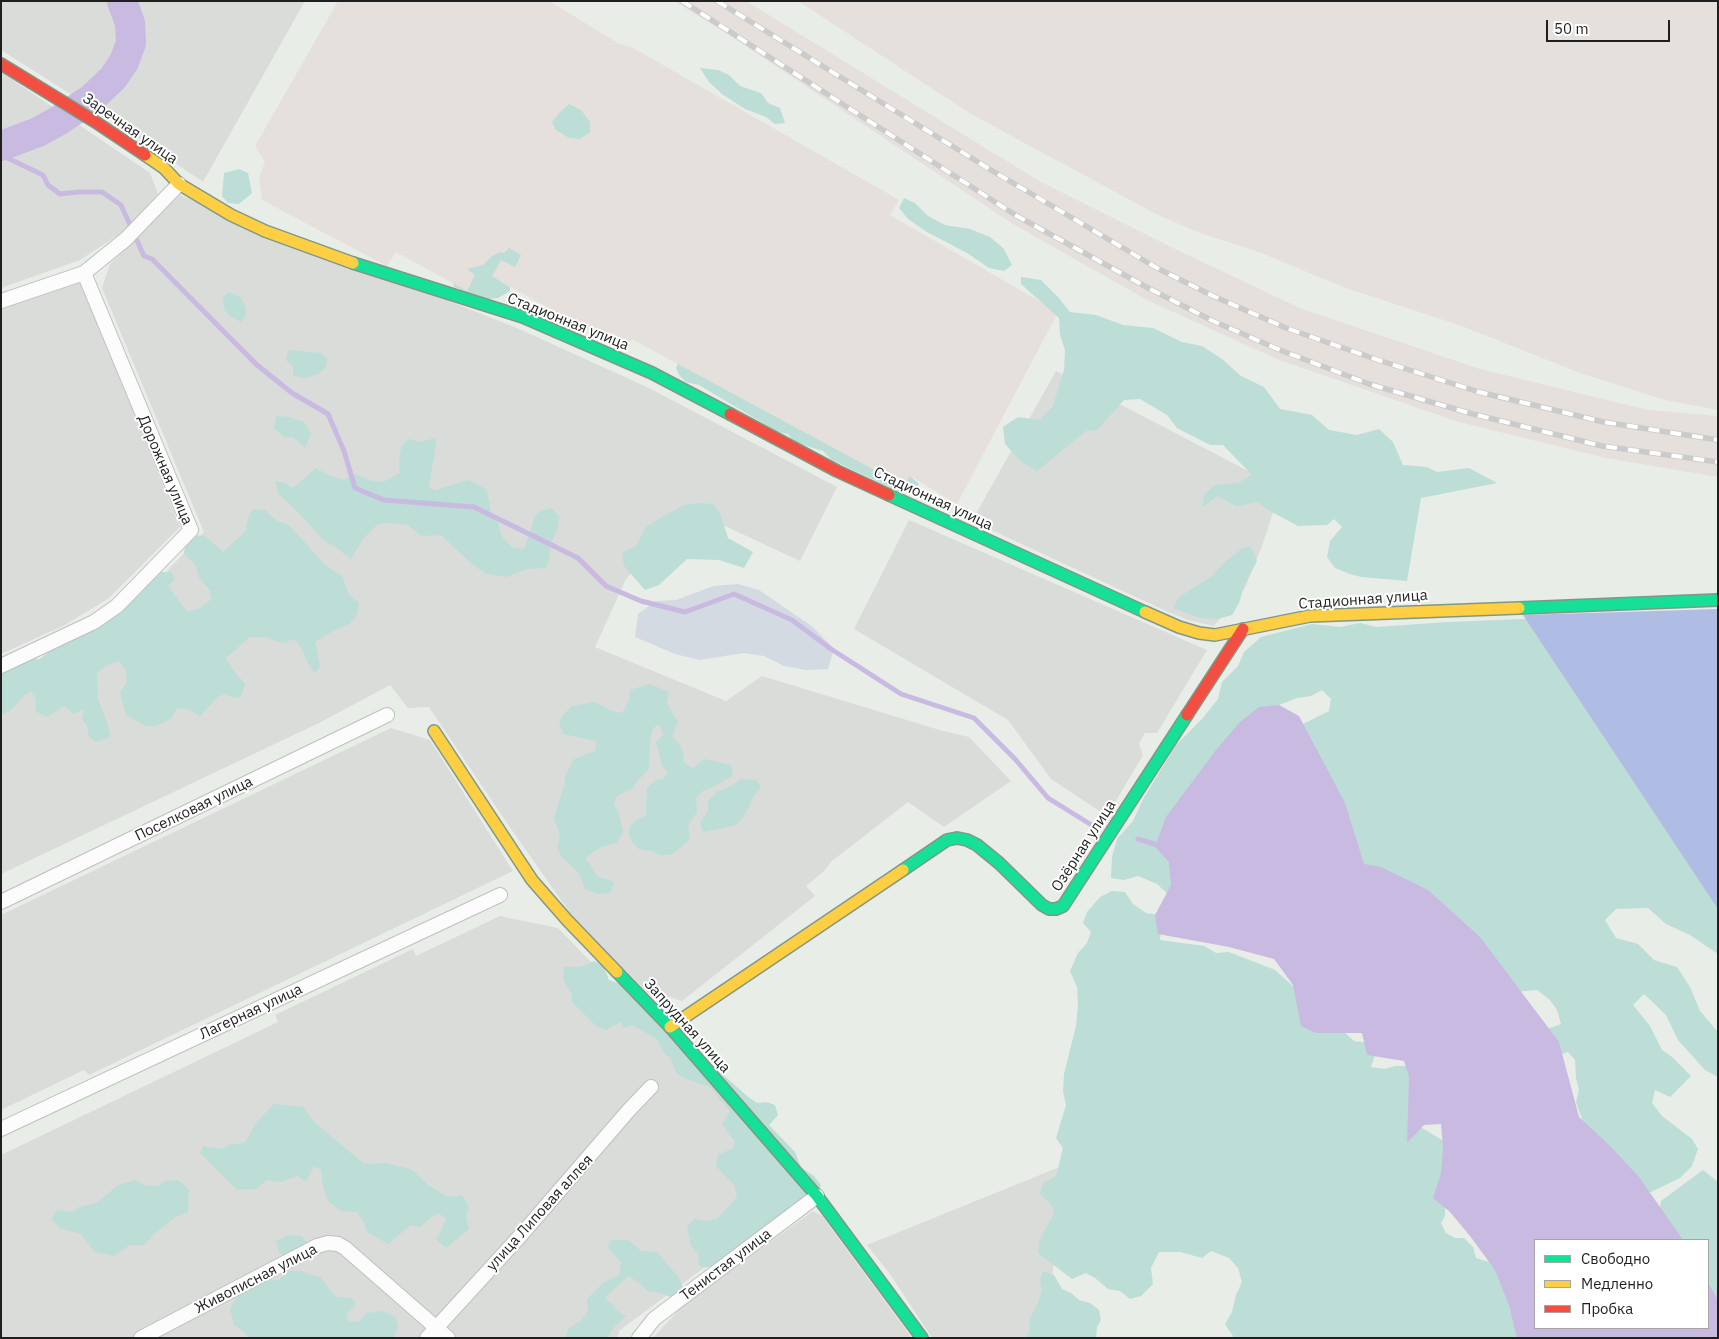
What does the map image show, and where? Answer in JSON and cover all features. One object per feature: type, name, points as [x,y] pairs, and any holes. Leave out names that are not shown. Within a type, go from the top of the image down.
[{"type":"street","name":"Заречная улица","points":[[1,64],[62,100],[164,168],[179,184]]},
{"type":"street","points":[[1,301],[84,274],[126,239],[179,184]]},
{"type":"street","name":"Стадионная улица","points":[[179,184],[231,215],[265,230],[383,274],[523,317],[652,372],[837,471],[1199,634],[1216,635],[1310,616],[1718,600]]},
{"type":"street","name":"Дорожная улица","points":[[1,666],[94,622],[117,606],[191,530],[84,274]]},
{"type":"street","name":"Озёрная улица","points":[[670,1028],[948,840],[957,838],[977,845],[999,863],[1042,905],[1049,909],[1063,906],[1243,629]]},
{"type":"street","name":"Поселковая улица","points":[[1,902],[387,715]]},
{"type":"street","name":"Запрудная улица","points":[[434,731],[532,880],[670,1028],[817,1196],[922,1338]]},
{"type":"street","name":"Лагерная улица","points":[[1,1130],[500,895]]},
{"type":"street","name":"улица Липовая аллея","points":[[432,1333],[651,1087]]},
{"type":"street","name":"Тенистая улица","points":[[639,1338],[654,1319],[817,1196]]},
{"type":"street","name":"Живописная улица","points":[[141,1338],[317,1246],[328,1243],[338,1244],[345,1248],[432,1333],[448,1338]]},
{"type":"shaded area","points":[[1,1],[305,1],[203,182],[124,128],[1,50]]},
{"type":"shaded area","points":[[338,1],[549,1],[618,43],[635,49],[899,200],[890,215],[1058,312],[957,504],[912,477],[903,487],[632,339],[624,350],[491,276],[467,291],[396,252],[387,266],[262,200],[259,177],[265,162],[255,146]]},
{"type":"shaded area","points":[[674,1],[746,1],[1039,181],[1175,249],[1302,309],[1480,369],[1648,410],[1718,416],[1718,477],[1606,458],[1459,422],[1279,360],[1147,300],[1013,224],[729,35]]},
{"type":"shaded area","points":[[798,1],[1718,1],[1718,410],[1665,400],[1580,373],[1462,326],[1346,288],[1259,252],[1200,233],[1156,214],[971,114]]},
{"type":"shaded area","points":[[700,68],[718,70],[729,75],[740,86],[761,93],[768,103],[780,108],[785,123],[775,124],[766,117],[745,109],[722,94],[709,82]]},
{"type":"shaded area","points":[[1,72],[150,173],[158,194],[124,231],[80,260],[1,288]]},
{"type":"shaded area","points":[[569,104],[581,110],[590,122],[590,132],[580,139],[569,138],[556,130],[552,122]]},
{"type":"shaded area","points":[[239,169],[248,173],[252,193],[239,204],[228,203],[222,196],[224,173]]},
{"type":"shaded area","points":[[180,195],[517,328],[651,389],[837,487],[800,561],[693,511],[626,579],[595,647],[726,701],[762,676],[943,731],[969,737],[1011,781],[944,827],[908,802],[832,861],[823,872],[806,886],[815,896],[682,1001],[670,997],[660,1005],[573,917],[429,707],[408,708],[390,685],[321,722],[1,874],[1,688],[83,650],[136,604],[204,532],[102,288],[110,264]]},
{"type":"shaded area","points":[[904,198],[915,203],[928,216],[945,225],[970,229],[990,237],[1004,249],[1012,265],[1004,271],[989,268],[967,253],[927,232],[908,219],[899,208]]},
{"type":"shaded area","points":[[509,248],[521,255],[515,267],[501,260],[492,276],[510,287],[510,291],[498,298],[487,299],[454,287],[453,283],[467,291],[475,275],[467,269],[483,265],[492,256],[500,252],[504,253]]},
{"type":"shaded area","points":[[1021,277],[1041,280],[1070,312],[1096,315],[1123,325],[1153,328],[1182,342],[1202,346],[1222,359],[1241,376],[1264,387],[1280,409],[1312,415],[1329,430],[1357,435],[1379,429],[1393,442],[1403,465],[1427,467],[1437,472],[1469,468],[1497,483],[1421,498],[1407,581],[1361,577],[1335,568],[1327,557],[1330,541],[1342,527],[1334,519],[1327,525],[1298,526],[1268,510],[1258,502],[1236,506],[1217,496],[1202,508],[1204,495],[1215,485],[1238,483],[1252,475],[1223,445],[1210,445],[1177,428],[1167,415],[1140,399],[1124,400],[1097,430],[1086,431],[1037,471],[1020,461],[1005,444],[1003,427],[1018,417],[1040,420],[1053,406],[1064,370],[1065,350],[1060,335],[1059,318],[1021,284]]},
{"type":"shaded area","points":[[79,278],[180,527],[109,598],[65,625],[1,654],[1,307]]},
{"type":"shaded area","points":[[229,292],[240,297],[245,306],[246,315],[241,322],[230,316],[224,309],[223,297]]},
{"type":"shaded area","points":[[288,350],[321,353],[327,359],[326,367],[318,374],[306,378],[293,376],[293,366],[286,360]]},
{"type":"shaded area","points":[[678,364],[904,486],[910,476],[919,484],[915,490],[909,492],[898,491],[832,460],[823,451],[794,442],[788,434],[778,432],[699,385],[686,382],[679,375],[676,368]]},
{"type":"shaded area","points":[[1056,371],[1281,488],[1262,546],[1245,588],[1214,626],[1188,620],[1166,611],[972,521]]},
{"type":"shaded area","points":[[276,416],[289,417],[304,422],[311,434],[305,448],[293,437],[285,437],[274,429]]},
{"type":"shaded area","points":[[435,438],[436,444],[429,487],[435,490],[469,480],[487,490],[491,515],[498,522],[502,537],[513,548],[524,549],[534,516],[541,511],[551,508],[559,516],[558,528],[551,543],[546,568],[526,569],[507,577],[486,574],[472,564],[441,535],[421,536],[408,525],[391,523],[378,524],[363,539],[351,559],[324,541],[278,493],[275,481],[285,483],[293,488],[316,468],[328,475],[344,480],[355,474],[368,480],[383,482],[400,473],[401,447],[409,439],[420,442]]},
{"type":"shaded area","points":[[713,504],[720,513],[728,538],[753,552],[744,568],[719,560],[687,559],[659,585],[645,590],[624,566],[622,553],[636,546],[646,527],[684,505]]},
{"type":"shaded area","points":[[253,509],[265,510],[277,521],[289,525],[326,566],[342,576],[349,595],[359,603],[356,617],[349,624],[315,642],[320,667],[315,673],[294,639],[284,643],[266,637],[250,637],[226,658],[232,669],[245,684],[241,697],[235,698],[224,694],[218,697],[200,716],[190,710],[177,708],[172,718],[156,726],[146,726],[126,715],[120,692],[127,682],[126,670],[119,661],[106,666],[97,673],[98,699],[108,725],[110,737],[96,742],[89,737],[87,726],[82,719],[84,709],[74,714],[64,706],[47,717],[35,711],[36,700],[31,691],[10,711],[1,714],[1,672],[9,671],[16,662],[40,659],[58,644],[93,631],[112,618],[156,572],[171,572],[175,579],[168,586],[187,612],[198,609],[212,599],[209,589],[199,578],[195,564],[184,554],[185,545],[193,535],[205,536],[223,552],[246,531],[248,518]]},
{"type":"shaded area","points":[[909,520],[1207,650],[1157,733],[1145,733],[1139,744],[1143,755],[1107,816],[1051,779],[1008,720],[854,629]]},
{"type":"shaded area","points":[[1250,546],[1257,561],[1232,615],[1218,619],[1200,618],[1173,608],[1179,597],[1211,577],[1241,549]]},
{"type":"shaded area","points":[[738,584],[759,590],[813,627],[834,649],[828,669],[806,670],[784,666],[764,656],[744,653],[699,660],[675,654],[635,637],[638,614],[656,601],[676,600],[714,586]]},
{"type":"shaded area","points":[[1718,609],[1718,909],[1523,615]]},
{"type":"shaded area","points":[[1548,618],[1718,682],[1718,954],[1690,935],[1666,924],[1648,908],[1616,909],[1605,920],[1616,938],[1638,944],[1654,960],[1677,967],[1690,987],[1700,1011],[1718,1032],[1718,1077],[1705,1070],[1678,1040],[1666,1015],[1644,994],[1633,1005],[1650,1026],[1662,1050],[1691,1076],[1670,1097],[1655,1090],[1652,1103],[1662,1116],[1692,1139],[1698,1149],[1692,1166],[1680,1178],[1645,1195],[1589,1139],[1576,1102],[1579,1090],[1575,1060],[1568,1052],[1554,1057],[1539,1032],[1561,1024],[1557,1010],[1550,1000],[1537,990],[1514,992],[1372,884],[1299,726],[1329,711],[1331,699],[1322,690],[1311,696],[1297,698],[1279,705],[1258,723],[1171,897],[1157,884],[1138,876],[1124,880],[1111,878],[1112,857],[1117,839],[1133,821],[1143,799],[1176,745],[1202,719],[1218,699],[1222,682],[1238,666],[1244,652],[1261,637],[1312,624],[1340,627],[1360,623],[1377,627]]},
{"type":"shaded area","points":[[650,684],[669,692],[667,704],[678,722],[672,736],[680,745],[684,754],[683,762],[693,768],[704,759],[731,765],[733,775],[703,791],[696,798],[697,812],[688,825],[690,839],[671,855],[659,855],[652,851],[639,849],[632,842],[629,834],[630,827],[636,820],[646,815],[647,788],[656,780],[663,779],[668,773],[662,766],[656,742],[664,734],[658,724],[652,730],[649,769],[633,788],[617,796],[614,805],[619,813],[623,833],[616,843],[601,847],[585,858],[597,876],[614,882],[610,893],[599,894],[586,890],[578,872],[562,857],[557,849],[560,834],[554,819],[565,776],[574,759],[595,751],[596,741],[563,734],[559,723],[572,706],[595,702],[611,711],[622,713],[629,701],[630,690]]},
{"type":"shaded area","points":[[1279,705],[1299,716],[1345,803],[1364,864],[1381,867],[1428,890],[1480,937],[1559,1042],[1579,1117],[1639,1177],[1682,1239],[1534,1239],[1534,1329],[1709,1329],[1709,1285],[1718,1300],[1718,1338],[1517,1338],[1509,1305],[1495,1270],[1450,1212],[1433,1198],[1441,1173],[1443,1148],[1441,1124],[1424,1125],[1407,1143],[1409,1076],[1404,1061],[1367,1055],[1362,1033],[1316,1033],[1301,1026],[1293,985],[1274,959],[1229,947],[1158,934],[1155,915],[1171,885],[1169,862],[1155,847],[1166,817],[1216,750],[1239,723],[1259,707]]},
{"type":"shaded area","points":[[391,728],[430,740],[513,871],[89,1075],[84,1070],[1,1110],[1,915]]},
{"type":"shaded area","points":[[741,779],[756,780],[761,787],[752,799],[742,819],[736,825],[703,832],[700,822],[708,811],[708,801],[717,792]]},
{"type":"shaded area","points":[[1112,891],[1125,892],[1133,904],[1146,913],[1159,915],[1162,920],[1160,940],[1204,946],[1216,953],[1229,952],[1275,970],[1354,1041],[1370,1043],[1376,1052],[1371,1067],[1384,1069],[1395,1066],[1410,1066],[1417,1125],[1447,1143],[1445,1216],[1441,1223],[1446,1233],[1455,1238],[1464,1238],[1473,1247],[1476,1258],[1492,1263],[1504,1281],[1521,1338],[1231,1338],[1233,1336],[1225,1324],[1232,1312],[1236,1295],[1242,1282],[1238,1268],[1229,1258],[1211,1251],[1202,1258],[1180,1252],[1159,1252],[1151,1268],[1153,1284],[1141,1296],[1130,1299],[1120,1291],[1108,1289],[1086,1273],[1072,1279],[1038,1253],[1039,1241],[1054,1213],[1051,1204],[1040,1194],[1043,1183],[1056,1176],[1063,1148],[1056,1138],[1066,1105],[1063,1091],[1064,1074],[1076,1026],[1078,1004],[1077,987],[1070,971],[1078,953],[1087,943],[1091,932],[1083,923],[1087,912],[1100,897]]},
{"type":"shaded area","points":[[500,916],[558,928],[722,1097],[805,1193],[620,1330],[617,1338],[1,1338],[1,1155],[278,1022],[275,1015],[413,949],[416,956]]},
{"type":"shaded area","points":[[594,961],[603,965],[609,980],[623,985],[747,1096],[757,1103],[766,1102],[775,1105],[778,1115],[769,1125],[795,1152],[801,1167],[814,1176],[821,1185],[817,1196],[785,1211],[778,1219],[713,1266],[703,1268],[698,1264],[699,1255],[691,1246],[687,1227],[694,1219],[706,1221],[717,1219],[737,1197],[734,1185],[716,1166],[718,1155],[733,1148],[735,1141],[722,1124],[730,1111],[710,1087],[677,1074],[670,1058],[664,1053],[657,1039],[632,1025],[625,1028],[620,1022],[606,1030],[596,1026],[572,1002],[571,993],[563,979],[564,967],[581,967]]},
{"type":"shaded area","points":[[274,1104],[303,1107],[313,1121],[364,1164],[384,1163],[411,1169],[427,1184],[447,1197],[462,1195],[469,1207],[466,1216],[469,1229],[446,1248],[435,1238],[440,1233],[446,1219],[439,1213],[420,1227],[411,1225],[388,1244],[367,1232],[364,1222],[357,1212],[341,1211],[328,1201],[323,1187],[321,1170],[314,1166],[306,1181],[297,1176],[281,1182],[267,1180],[256,1189],[237,1190],[200,1153],[203,1146],[222,1149],[231,1144],[244,1143],[255,1124]]},
{"type":"shaded area","points":[[1067,1164],[1046,1338],[932,1338],[890,1274],[867,1245]]},
{"type":"shaded area","points":[[1703,1170],[1718,1182],[1718,1312],[1709,1303],[1709,1239],[1669,1239],[1658,1217],[1661,1201]]},
{"type":"shaded area","points":[[135,1180],[144,1185],[158,1186],[165,1181],[178,1180],[189,1190],[188,1212],[174,1218],[144,1245],[130,1245],[114,1256],[95,1252],[81,1234],[60,1228],[51,1219],[58,1210],[72,1212],[79,1207],[97,1203],[118,1185]]},
{"type":"shaded area","points":[[813,1211],[822,1216],[912,1338],[653,1338],[683,1305]]},
{"type":"shaded area","points":[[288,1235],[301,1236],[308,1243],[286,1258],[279,1252],[276,1241]]},
{"type":"shaded area","points":[[612,1240],[628,1240],[641,1251],[657,1252],[679,1278],[684,1290],[675,1299],[661,1293],[648,1291],[628,1276],[605,1298],[616,1310],[626,1316],[614,1327],[607,1338],[566,1338],[568,1329],[580,1321],[588,1312],[587,1299],[604,1282],[619,1275],[621,1262],[607,1246]]},
{"type":"shaded area","points":[[288,1271],[302,1271],[321,1277],[336,1297],[351,1298],[356,1304],[346,1314],[349,1322],[360,1321],[366,1313],[382,1311],[396,1317],[398,1327],[395,1335],[392,1338],[249,1338],[234,1325],[230,1309],[240,1292],[265,1280],[279,1280]]},
{"type":"shaded area","points":[[1043,1271],[1054,1275],[1062,1289],[1071,1293],[1079,1300],[1090,1303],[1099,1310],[1101,1320],[1097,1327],[1096,1338],[1026,1338],[1030,1330],[1029,1320],[1042,1291],[1040,1280]]},
{"type":"waterway","points":[[1,146],[38,132],[58,121],[91,99],[113,78],[124,62],[131,43],[130,23],[122,1]]},
{"type":"waterway","points":[[1,155],[43,175],[48,185],[60,194],[102,192],[121,205],[144,256],[152,259],[257,365],[292,393],[328,414],[344,451],[355,488],[384,500],[474,507],[578,558],[606,586],[641,601],[685,612],[734,594],[792,620],[831,649],[901,694],[974,718],[1015,759],[1048,798],[1098,829]]},
{"type":"waterway","points":[[1138,839],[1161,846]]},
{"type":"railway","points":[[682,1],[1017,216],[1150,289],[1213,321],[1280,350],[1369,384],[1469,413],[1602,446],[1718,462]]},
{"type":"railway","points":[[717,1],[991,170],[1157,268],[1213,296],[1286,328],[1479,392],[1604,422],[1718,440]]},
{"type":"traffic: fast","points":[[353,263],[523,317],[652,373],[730,414]]},
{"type":"traffic: fast","points":[[889,495],[1145,612]]},
{"type":"traffic: fast","points":[[1519,608],[1718,600]]},
{"type":"traffic: fast","points":[[903,870],[947,840],[957,838],[967,840],[977,845],[999,863],[1042,905],[1049,909],[1063,906],[1187,715]]},
{"type":"traffic: fast","points":[[617,972],[670,1027],[817,1196],[922,1338]]},
{"type":"traffic: slow","points":[[145,155],[164,168],[179,184],[231,215],[265,231],[353,263]]},
{"type":"traffic: slow","points":[[1145,612],[1179,627],[1199,633],[1215,635],[1310,616],[1519,608]]},
{"type":"traffic: slow","points":[[434,731],[532,880],[617,972]]},
{"type":"traffic: slow","points":[[670,1027],[903,870]]},
{"type":"traffic: jam","points":[[1,64],[145,155]]},
{"type":"traffic: jam","points":[[730,414],[837,471],[889,495]]},
{"type":"traffic: jam","points":[[1187,715],[1243,629]]}]
